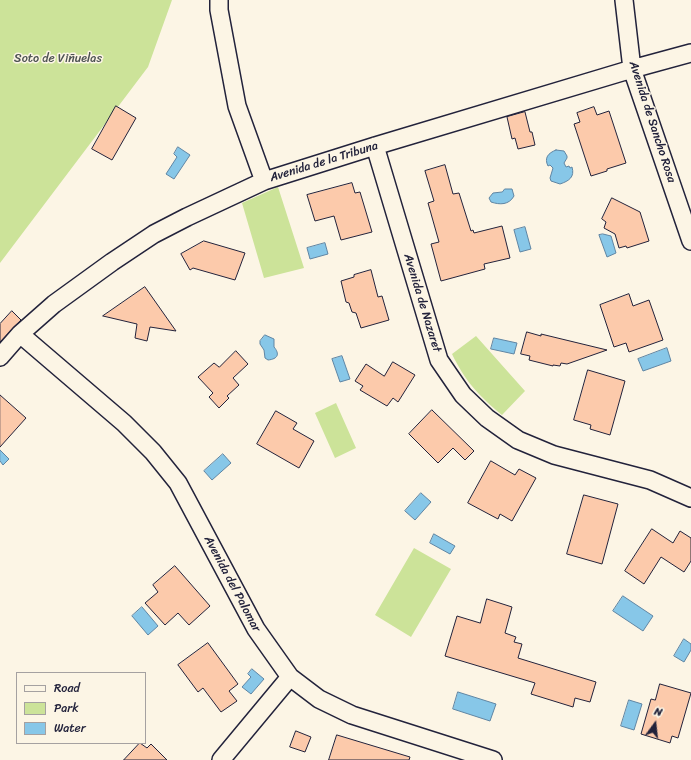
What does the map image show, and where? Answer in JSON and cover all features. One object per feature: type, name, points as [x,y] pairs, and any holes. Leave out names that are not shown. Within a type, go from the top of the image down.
[{"type":"street","points":[[219,0],[237,106],[264,181]]},
{"type":"street","name":"Avenida de Sancho Rosa","points":[[624,0],[632,69],[691,241]]},
{"type":"street","name":"Avenida de la Tribuna","points":[[0,357],[20,334],[54,304],[154,234],[264,181],[375,146],[632,69],[691,53]]},
{"type":"street","name":"Avenida de Nazaret","points":[[375,146],[439,360],[464,396],[487,418],[518,440],[554,455],[650,480],[691,498]]},
{"type":"street","name":"Avenida del Palomar","points":[[20,334],[124,423],[153,452],[178,483],[256,629],[290,677],[318,699],[352,715],[493,760]]},
{"type":"street","points":[[222,760],[290,677]]},
{"type":"green space","name":"Soto de Viñuelas","points":[[0,0],[172,0],[148,67],[0,263]]},
{"type":"green space","points":[[278,187],[304,268],[264,278],[242,203]]},
{"type":"green space","points":[[476,336],[525,391],[502,415],[473,388],[452,354]]},
{"type":"green space","points":[[336,403],[356,448],[335,458],[315,413]]},
{"type":"green space","points":[[414,548],[451,569],[411,637],[375,615]]},
{"type":"water","points":[[178,147],[190,155],[174,179],[166,174],[177,157],[174,154]]},
{"type":"water","points":[[556,150],[564,151],[567,158],[564,163],[566,167],[572,167],[573,170],[572,176],[560,184],[551,181],[550,178],[553,168],[550,165],[548,166],[546,161],[549,154]]},
{"type":"water","points":[[505,189],[512,189],[514,196],[510,201],[504,204],[491,202],[489,198],[493,193],[502,192]]},
{"type":"water","points":[[525,227],[531,249],[520,252],[514,230]]},
{"type":"water","points":[[603,234],[611,236],[616,253],[607,257],[599,235]]},
{"type":"water","points":[[325,243],[328,254],[310,259],[307,248]]},
{"type":"water","points":[[265,335],[274,339],[274,347],[277,352],[277,356],[274,359],[268,360],[265,358],[264,350],[260,344],[260,341]]},
{"type":"water","points":[[494,338],[517,343],[514,354],[491,349]]},
{"type":"water","points":[[667,348],[671,361],[643,371],[638,359]]},
{"type":"water","points":[[342,356],[350,379],[340,382],[332,359]]},
{"type":"water","points":[[0,450],[9,459],[3,465],[0,461]]},
{"type":"water","points":[[223,454],[231,463],[212,480],[204,471]]},
{"type":"water","points":[[421,493],[431,502],[415,520],[405,511]]},
{"type":"water","points":[[434,534],[455,546],[450,554],[430,543]]},
{"type":"water","points":[[623,596],[653,616],[643,631],[613,611]]},
{"type":"water","points":[[142,607],[158,626],[148,635],[132,616]]},
{"type":"water","points":[[684,639],[691,644],[691,650],[684,662],[674,656]]},
{"type":"water","points":[[252,669],[264,679],[251,694],[242,687],[251,677],[248,674]]},
{"type":"water","points":[[458,692],[496,704],[490,721],[453,709]]},
{"type":"water","points":[[629,700],[642,704],[634,730],[621,726]]},
{"type":"building","points":[[116,106],[136,118],[112,160],[92,149]]},
{"type":"building","points":[[594,107],[597,115],[609,111],[626,163],[591,176],[574,124],[580,122],[577,113]]},
{"type":"building","points":[[525,112],[535,145],[518,149],[515,138],[512,139],[507,117]]},
{"type":"building","points":[[445,165],[453,194],[459,193],[471,231],[473,230],[474,233],[502,226],[510,258],[484,264],[485,269],[441,281],[431,244],[439,242],[428,203],[434,201],[425,171]]},
{"type":"building","points":[[352,183],[355,193],[360,192],[372,232],[341,240],[334,216],[315,221],[307,195]]},
{"type":"building","points":[[612,198],[640,212],[649,241],[627,248],[626,246],[619,248],[615,234],[604,228],[606,222],[602,219]]},
{"type":"building","points":[[204,241],[245,253],[235,280],[193,268],[190,270],[181,254]]},
{"type":"building","points":[[371,270],[378,297],[382,296],[389,320],[361,328],[356,313],[352,312],[349,303],[346,302],[341,281]]},
{"type":"building","points":[[145,287],[176,331],[150,327],[147,341],[135,338],[137,324],[103,316]]},
{"type":"building","points":[[629,294],[633,306],[649,300],[663,340],[629,352],[626,343],[614,347],[600,305]]},
{"type":"building","points":[[12,311],[21,320],[0,342],[0,324]]},
{"type":"building","points":[[527,332],[607,350],[567,364],[561,363],[560,366],[553,366],[529,360],[530,356],[521,354]]},
{"type":"building","points":[[236,351],[248,364],[233,378],[239,385],[227,396],[229,398],[219,408],[209,397],[213,393],[198,377],[214,363],[219,367]]},
{"type":"building","points":[[393,362],[415,375],[398,402],[393,398],[387,406],[360,390],[363,386],[355,381],[366,364],[384,376]]},
{"type":"building","points":[[588,370],[625,381],[610,435],[590,429],[591,425],[574,420]]},
{"type":"building","points":[[0,395],[26,418],[0,447]]},
{"type":"building","points":[[432,410],[474,451],[465,460],[453,448],[438,463],[409,434]]},
{"type":"building","points":[[276,411],[297,423],[293,429],[314,441],[299,468],[257,444]]},
{"type":"building","points":[[491,461],[515,475],[519,469],[536,478],[512,521],[500,514],[498,519],[468,503]]},
{"type":"building","points":[[584,495],[618,504],[602,564],[567,554]]},
{"type":"building","points":[[652,529],[673,543],[680,531],[691,538],[691,561],[684,572],[661,557],[644,584],[625,571]]},
{"type":"building","points":[[175,566],[210,606],[189,625],[178,613],[165,625],[145,603],[158,592],[153,585]]},
{"type":"building","points":[[487,599],[512,607],[505,633],[516,637],[514,642],[522,644],[518,658],[596,682],[590,702],[575,698],[573,707],[531,694],[535,683],[445,656],[457,616],[480,623]]},
{"type":"building","points":[[208,643],[238,684],[229,691],[237,701],[221,712],[203,688],[198,692],[178,665]]},
{"type":"building","points":[[660,684],[691,693],[678,738],[672,736],[670,743],[641,734],[651,699],[655,700]]},
{"type":"building","points":[[296,731],[311,737],[305,752],[290,747]]},
{"type":"building","points":[[337,735],[410,757],[409,760],[329,760]]},
{"type":"building","points":[[139,744],[147,748],[151,744],[167,760],[124,760]]}]
